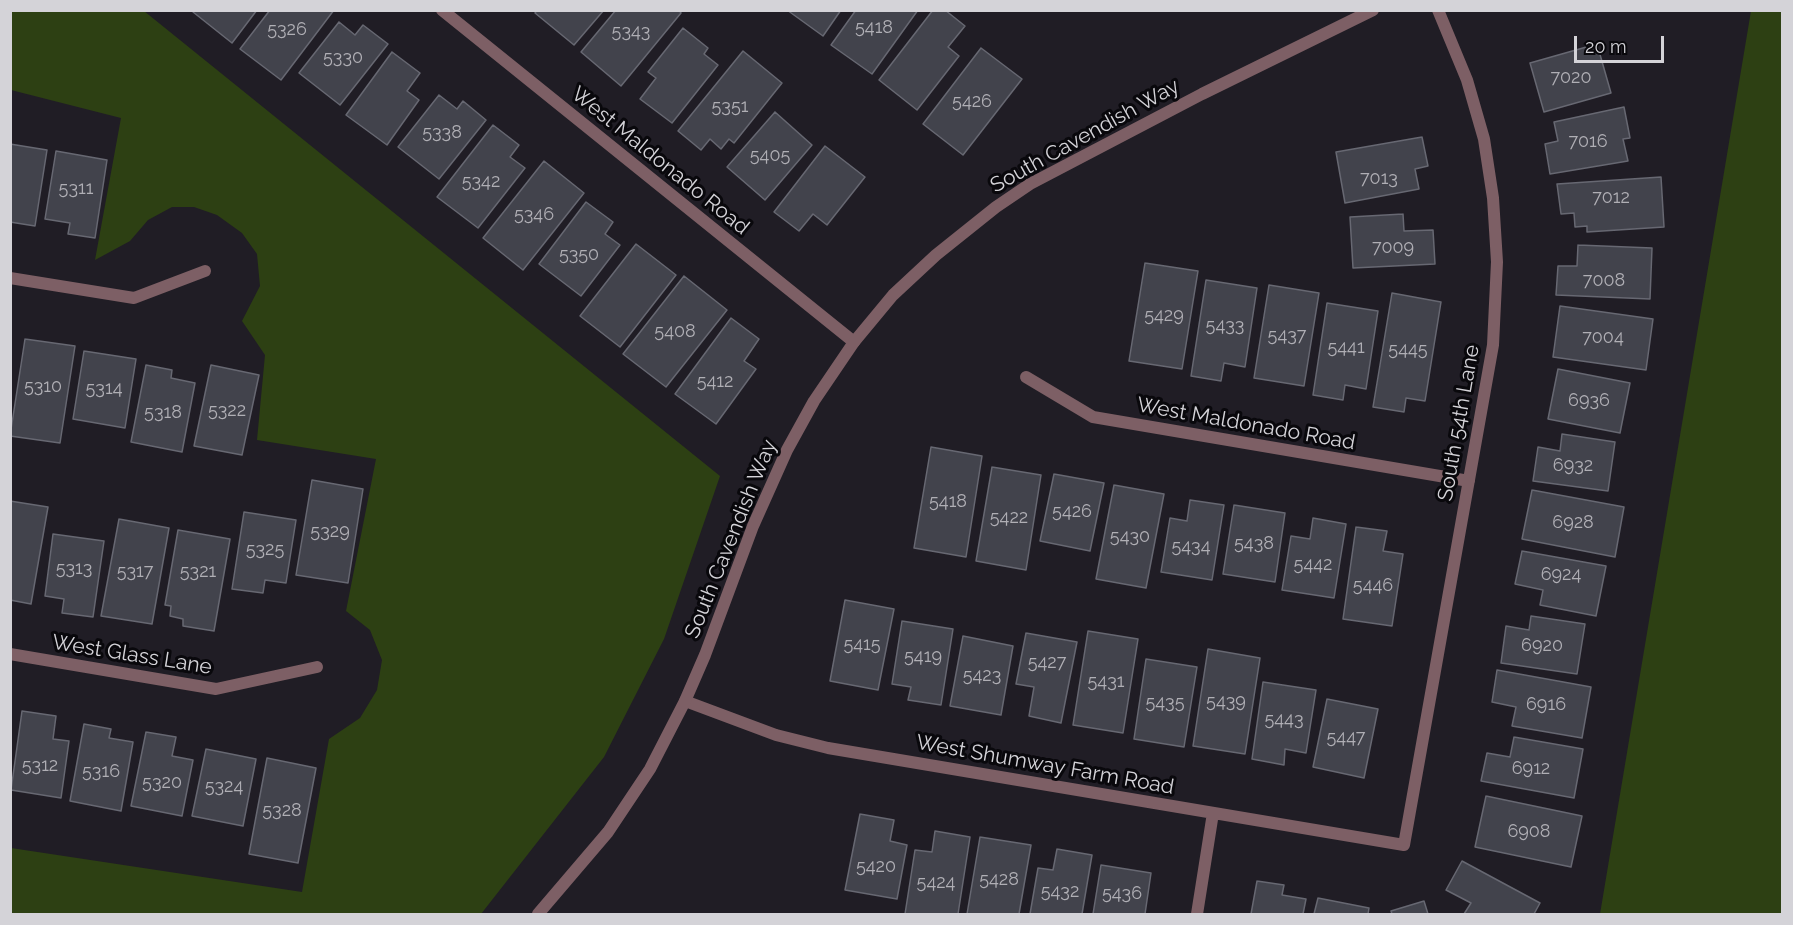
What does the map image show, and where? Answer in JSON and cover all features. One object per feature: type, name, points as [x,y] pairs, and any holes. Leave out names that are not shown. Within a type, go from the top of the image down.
[{"type":"street","name":"West Maldonado Road","points":[[442,10],[854,342]]},
{"type":"street","name":"South Cavendish Way","points":[[527,915],[540,911],[574,873],[630,801],[650,769],[685,701],[768,488],[814,401],[854,342],[893,295],[936,255],[996,207],[1030,184],[1202,94],[1373,10]]},
{"type":"street","name":"South 54th Lane","points":[[1404,845],[1493,345],[1497,262],[1493,198],[1484,139],[1467,80],[1438,10]]},
{"type":"street","points":[[10,279],[134,298],[205,271]]},
{"type":"street","name":"West Maldonado Road","points":[[1026,377],[1093,417],[1469,482]]},
{"type":"street","name":"West Glass Lane","points":[[10,654],[216,689],[317,667]]},
{"type":"street","name":"West Shumway Farm Road","points":[[685,701],[776,735],[828,748],[1404,845]]},
{"type":"street","points":[[1197,915],[1214,813]]},
{"type":"green space","points":[[11,10],[144,11],[720,476],[664,639],[604,757],[481,914],[11,914],[11,848],[302,892],[329,739],[360,718],[377,690],[382,660],[370,630],[346,611],[376,459],[257,440],[265,355],[242,321],[260,286],[257,254],[242,233],[217,215],[194,207],[172,207],[148,220],[130,241],[95,260],[121,118],[11,90]]},
{"type":"green space","points":[[1751,11],[1782,11],[1782,914],[1600,914]]},
{"type":"building","points":[[194,10],[257,10],[232,43],[193,12]]},
{"type":"building","points":[[270,10],[334,10],[281,80],[240,49]]},
{"type":"building","points":[[537,10],[604,10],[574,45],[535,13]]},
{"type":"building","points":[[616,10],[679,10],[681,13],[621,86],[581,52]]},
{"type":"building","points":[[787,10],[841,10],[823,36]]},
{"type":"building","points":[[856,10],[918,10],[872,74],[831,45]]},
{"type":"building","points":[[933,10],[945,10],[965,26],[948,47],[959,56],[917,110],[879,80]]},
{"type":"building","points":[[339,22],[355,35],[363,25],[388,44],[340,105],[299,73]]},
{"type":"building","points":[[683,28],[708,48],[704,54],[718,65],[672,123],[640,99],[656,78],[648,72]]},
{"type":"building","points":[[1597,44],[1611,93],[1544,112],[1530,63]]},
{"type":"building","points":[[981,48],[1022,79],[963,155],[923,124]]},
{"type":"building","points":[[743,51],[782,83],[734,143],[729,139],[721,149],[710,139],[701,150],[678,131]]},
{"type":"building","points":[[392,52],[420,73],[407,91],[419,100],[387,145],[346,115]]},
{"type":"building","points":[[439,95],[457,109],[463,101],[486,120],[439,179],[398,147]]},
{"type":"building","points":[[1624,107],[1630,138],[1623,139],[1628,161],[1550,174],[1545,144],[1558,141],[1554,122]]},
{"type":"building","points":[[775,112],[812,145],[765,200],[727,167]]},
{"type":"building","points":[[493,125],[519,145],[510,157],[525,168],[478,228],[437,197]]},
{"type":"building","points":[[1422,137],[1428,166],[1415,169],[1419,189],[1345,203],[1336,152]]},
{"type":"building","points":[[10,144],[47,150],[35,226],[10,222]]},
{"type":"building","points":[[825,146],[865,177],[827,225],[813,214],[799,231],[774,212]]},
{"type":"building","points":[[56,151],[107,160],[95,238],[68,234],[70,223],[45,219]]},
{"type":"building","points":[[544,161],[584,193],[523,270],[483,238]]},
{"type":"building","points":[[1661,177],[1664,227],[1587,232],[1587,226],[1575,227],[1574,213],[1561,214],[1557,184]]},
{"type":"building","points":[[586,202],[613,222],[605,234],[620,245],[581,296],[539,264]]},
{"type":"building","points":[[1403,214],[1404,231],[1433,230],[1435,264],[1353,268],[1350,217]]},
{"type":"building","points":[[636,244],[676,275],[620,347],[580,316]]},
{"type":"building","points":[[1578,245],[1652,248],[1650,299],[1556,295],[1558,266],[1577,266]]},
{"type":"building","points":[[1145,263],[1198,271],[1182,369],[1129,361]]},
{"type":"building","points":[[684,276],[727,310],[666,387],[623,354]]},
{"type":"building","points":[[1206,280],[1257,288],[1245,367],[1224,363],[1221,381],[1191,376]]},
{"type":"building","points":[[1269,285],[1319,293],[1304,386],[1254,378]]},
{"type":"building","points":[[1392,293],[1441,302],[1425,401],[1406,398],[1404,412],[1373,407]]},
{"type":"building","points":[[1327,303],[1378,311],[1366,389],[1345,385],[1343,400],[1313,395]]},
{"type":"building","points":[[1560,306],[1653,319],[1646,370],[1553,357]]},
{"type":"building","points":[[731,318],[759,339],[744,361],[756,369],[716,424],[675,394]]},
{"type":"building","points":[[25,339],[75,346],[60,443],[10,436]]},
{"type":"building","points":[[84,351],[136,359],[125,428],[73,419]]},
{"type":"building","points":[[146,365],[172,370],[171,378],[195,383],[182,452],[131,442]]},
{"type":"building","points":[[211,365],[259,375],[242,455],[194,446]]},
{"type":"building","points":[[1558,369],[1630,383],[1620,433],[1548,419]]},
{"type":"building","points":[[1562,434],[1615,442],[1608,491],[1533,481],[1538,447],[1560,451]]},
{"type":"building","points":[[931,447],[982,456],[966,557],[914,548]]},
{"type":"building","points":[[992,467],[1041,475],[1026,570],[976,561]]},
{"type":"building","points":[[1054,474],[1104,483],[1090,551],[1040,541]]},
{"type":"building","points":[[312,480],[363,489],[348,583],[296,575]]},
{"type":"building","points":[[1114,485],[1164,494],[1146,588],[1096,579]]},
{"type":"building","points":[[1532,490],[1624,507],[1615,557],[1522,539]]},
{"type":"building","points":[[1190,500],[1224,505],[1212,580],[1161,572],[1170,518],[1187,521]]},
{"type":"building","points":[[10,501],[48,507],[31,604],[10,600]]},
{"type":"building","points":[[1234,505],[1285,513],[1275,582],[1223,574]]},
{"type":"building","points":[[244,512],[296,520],[286,583],[265,580],[263,593],[232,589]]},
{"type":"building","points":[[1313,518],[1346,524],[1334,598],[1282,590],[1291,536],[1310,539]]},
{"type":"building","points":[[119,519],[169,528],[152,624],[101,616]]},
{"type":"building","points":[[1356,527],[1387,531],[1383,551],[1403,554],[1392,626],[1343,619]]},
{"type":"building","points":[[178,530],[230,539],[214,631],[183,626],[183,619],[170,616],[171,606],[165,605]]},
{"type":"building","points":[[53,534],[104,541],[93,617],[62,613],[64,599],[45,596]]},
{"type":"building","points":[[1522,551],[1606,566],[1596,616],[1540,605],[1543,590],[1515,584]]},
{"type":"building","points":[[845,600],[894,609],[878,690],[830,681]]},
{"type":"building","points":[[1531,616],[1585,624],[1577,674],[1501,663],[1506,626],[1529,630]]},
{"type":"building","points":[[902,621],[953,629],[941,705],[908,700],[911,687],[892,684]]},
{"type":"building","points":[[1088,631],[1138,639],[1123,733],[1073,725]]},
{"type":"building","points":[[1026,633],[1077,642],[1061,723],[1029,716],[1034,687],[1016,684]]},
{"type":"building","points":[[963,636],[1013,646],[1001,715],[950,706]]},
{"type":"building","points":[[1208,649],[1260,658],[1245,754],[1193,746]]},
{"type":"building","points":[[1146,659],[1197,667],[1184,747],[1134,739]]},
{"type":"building","points":[[1497,670],[1591,687],[1582,738],[1512,726],[1516,707],[1492,702]]},
{"type":"building","points":[[1263,682],[1316,690],[1306,753],[1285,749],[1284,765],[1252,759]]},
{"type":"building","points":[[1327,699],[1378,709],[1364,778],[1313,767]]},
{"type":"building","points":[[22,711],[56,716],[53,739],[69,741],[61,798],[11,790]]},
{"type":"building","points":[[84,724],[111,729],[109,738],[133,742],[121,811],[70,801]]},
{"type":"building","points":[[146,732],[176,737],[172,756],[193,760],[182,816],[131,806]]},
{"type":"building","points":[[1514,737],[1583,749],[1574,798],[1481,781],[1487,753],[1510,757]]},
{"type":"building","points":[[206,749],[256,759],[243,826],[192,816]]},
{"type":"building","points":[[267,758],[316,768],[298,863],[249,854]]},
{"type":"building","points":[[1486,796],[1582,816],[1571,867],[1475,847]]},
{"type":"building","points":[[860,814],[894,820],[890,841],[907,845],[897,899],[845,890]]},
{"type":"building","points":[[935,831],[970,837],[958,914],[905,914],[915,850],[932,852]]},
{"type":"building","points":[[980,837],[1031,845],[1019,914],[967,914]]},
{"type":"building","points":[[1057,849],[1092,855],[1082,914],[1030,914],[1038,868],[1053,870]]},
{"type":"building","points":[[1462,861],[1540,903],[1534,914],[1464,914],[1471,903],[1446,890]]},
{"type":"building","points":[[1101,865],[1151,873],[1145,914],[1093,914]]},
{"type":"building","points":[[1257,881],[1284,885],[1282,895],[1306,899],[1303,914],[1251,914]]},
{"type":"building","points":[[1318,898],[1369,908],[1368,914],[1314,914]]},
{"type":"building","points":[[1424,901],[1428,914],[1392,914],[1391,911]]}]
